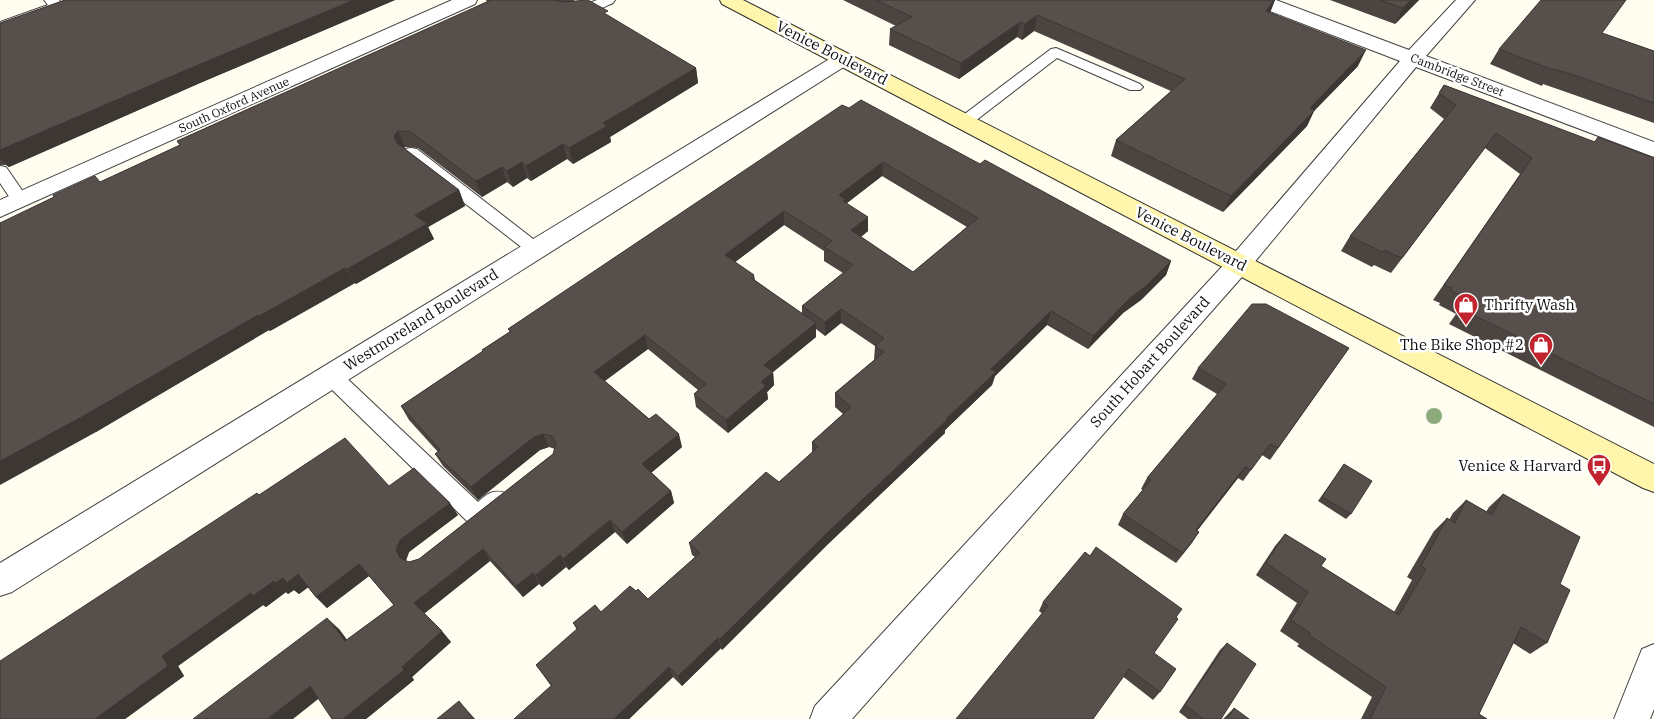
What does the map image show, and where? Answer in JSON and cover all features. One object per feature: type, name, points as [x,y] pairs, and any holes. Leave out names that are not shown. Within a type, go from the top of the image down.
[{"type":"main road","name":"Venice Boulevard","points":[[732,1],[1654,479]]},
{"type":"street","name":"South Oxford Avenue","points":[[0,209],[468,0]]},
{"type":"street","name":"Cambridge Street","points":[[1259,0],[1654,150]]},
{"type":"street","name":"South Hobart Boulevard","points":[[828,719],[1239,264],[1413,58],[1466,0]]},
{"type":"street","name":"Westmoreland Boulevard","points":[[0,581],[843,59]]},
{"type":"street","points":[[1632,719],[1654,660]]},
{"type":"lane","points":[[0,27],[57,6],[51,0]]},
{"type":"lane","points":[[541,0],[562,13],[578,14],[608,0]]},
{"type":"lane","points":[[964,122],[1056,52],[1135,87]]},
{"type":"lane","points":[[411,153],[535,249]]},
{"type":"lane","points":[[0,171],[20,200]]},
{"type":"lane","points":[[331,376],[470,521],[513,487]]},
{"type":"building","points":[[65,0],[354,0],[0,150],[0,23]]},
{"type":"building","points":[[491,0],[554,0],[563,2],[588,0],[608,11],[604,13],[696,68],[603,123],[607,126],[569,148],[563,144],[526,166],[522,162],[507,171],[502,167],[476,181],[411,132],[398,131],[394,136],[397,143],[459,190],[415,215],[427,224],[347,269],[345,268],[258,315],[80,418],[0,461],[0,223],[54,197],[53,195],[95,176],[100,182],[180,145],[177,141]]},
{"type":"building","points":[[876,0],[1274,0],[1266,11],[1366,50],[1310,108],[1315,110],[1231,196],[1116,140],[1185,79],[1037,15],[1025,24],[1020,22],[961,63],[890,29],[912,17]]},
{"type":"building","points":[[1380,0],[1411,0],[1403,8]]},
{"type":"building","points":[[1541,0],[1626,0],[1602,33],[1654,51],[1654,103],[1577,76],[1553,70],[1499,49]]},
{"type":"building","points":[[1444,85],[1595,142],[1598,137],[1654,158],[1654,404],[1461,309],[1468,299],[1444,285],[1532,158],[1496,133],[1402,258],[1384,250],[1382,252],[1350,236],[1456,105],[1439,93]]},
{"type":"building","points":[[861,100],[980,164],[985,160],[1171,261],[1146,286],[1129,299],[1093,336],[1051,311],[991,369],[996,372],[947,420],[827,533],[720,639],[718,638],[678,676],[669,667],[614,719],[514,719],[552,685],[536,665],[578,628],[573,623],[595,605],[601,612],[630,586],[636,591],[638,589],[648,599],[700,553],[689,543],[766,472],[779,482],[818,447],[812,442],[851,407],[835,393],[884,352],[875,346],[884,338],[841,309],[825,322],[802,306],[853,265],[824,247],[832,241],[784,211],[725,255],[754,275],[751,278],[816,323],[764,365],[773,372],[761,382],[766,386],[726,420],[694,394],[706,384],[645,335],[594,372],[649,419],[656,414],[679,434],[642,464],[671,491],[622,532],[610,520],[563,559],[560,555],[536,575],[533,573],[516,586],[483,549],[414,603],[442,631],[402,667],[404,670],[343,719],[332,719],[310,686],[267,719],[193,719],[327,618],[345,641],[394,605],[359,564],[316,597],[298,574],[287,583],[283,578],[276,583],[274,581],[253,596],[251,593],[162,656],[168,666],[95,719],[0,719],[0,661],[257,493],[259,495],[345,438],[389,486],[414,468],[450,503],[400,540],[396,550],[400,558],[409,562],[419,559],[553,454],[556,444],[552,436],[543,434],[534,437],[471,487],[435,454],[440,450],[401,406],[511,331],[508,329],[842,105],[849,108]],"holes":[[[883,162],[978,218],[913,272],[851,230],[868,217],[843,201],[846,200],[839,195]]]},
{"type":"building","points":[[1252,304],[1266,304],[1349,348],[1278,448],[1270,444],[1251,470],[1245,467],[1196,530],[1199,532],[1183,553],[1123,514],[1151,480],[1147,478],[1226,384],[1198,368]]},
{"type":"building","points":[[1344,464],[1372,481],[1351,514],[1322,497]]},
{"type":"building","points":[[1503,494],[1580,537],[1560,584],[1570,590],[1547,643],[1521,627],[1479,714],[1487,719],[1370,719],[1386,687],[1309,635],[1310,633],[1291,620],[1308,592],[1266,563],[1285,534],[1326,559],[1321,566],[1399,615],[1426,569],[1421,566],[1447,518],[1455,523],[1466,500],[1492,515]]},
{"type":"building","points":[[1096,547],[1182,609],[1176,617],[1178,619],[1154,653],[1176,669],[1160,692],[1129,669],[1093,719],[956,719],[1048,606],[1043,602],[1085,552],[1090,556]]},
{"type":"building","points":[[1227,643],[1256,664],[1221,719],[1203,719],[1185,705]]},
{"type":"building","points":[[459,701],[473,719],[437,719]]},
{"type":"building","points":[[1234,708],[1249,719],[1228,719]]},
{"type":"place","name":"Thrifty Wash","points":[[1466,326]]},
{"type":"place","name":"The Bike Shop #2","points":[[1541,366]]},
{"type":"place","name":"Venice & Harvard","points":[[1599,487]]}]
